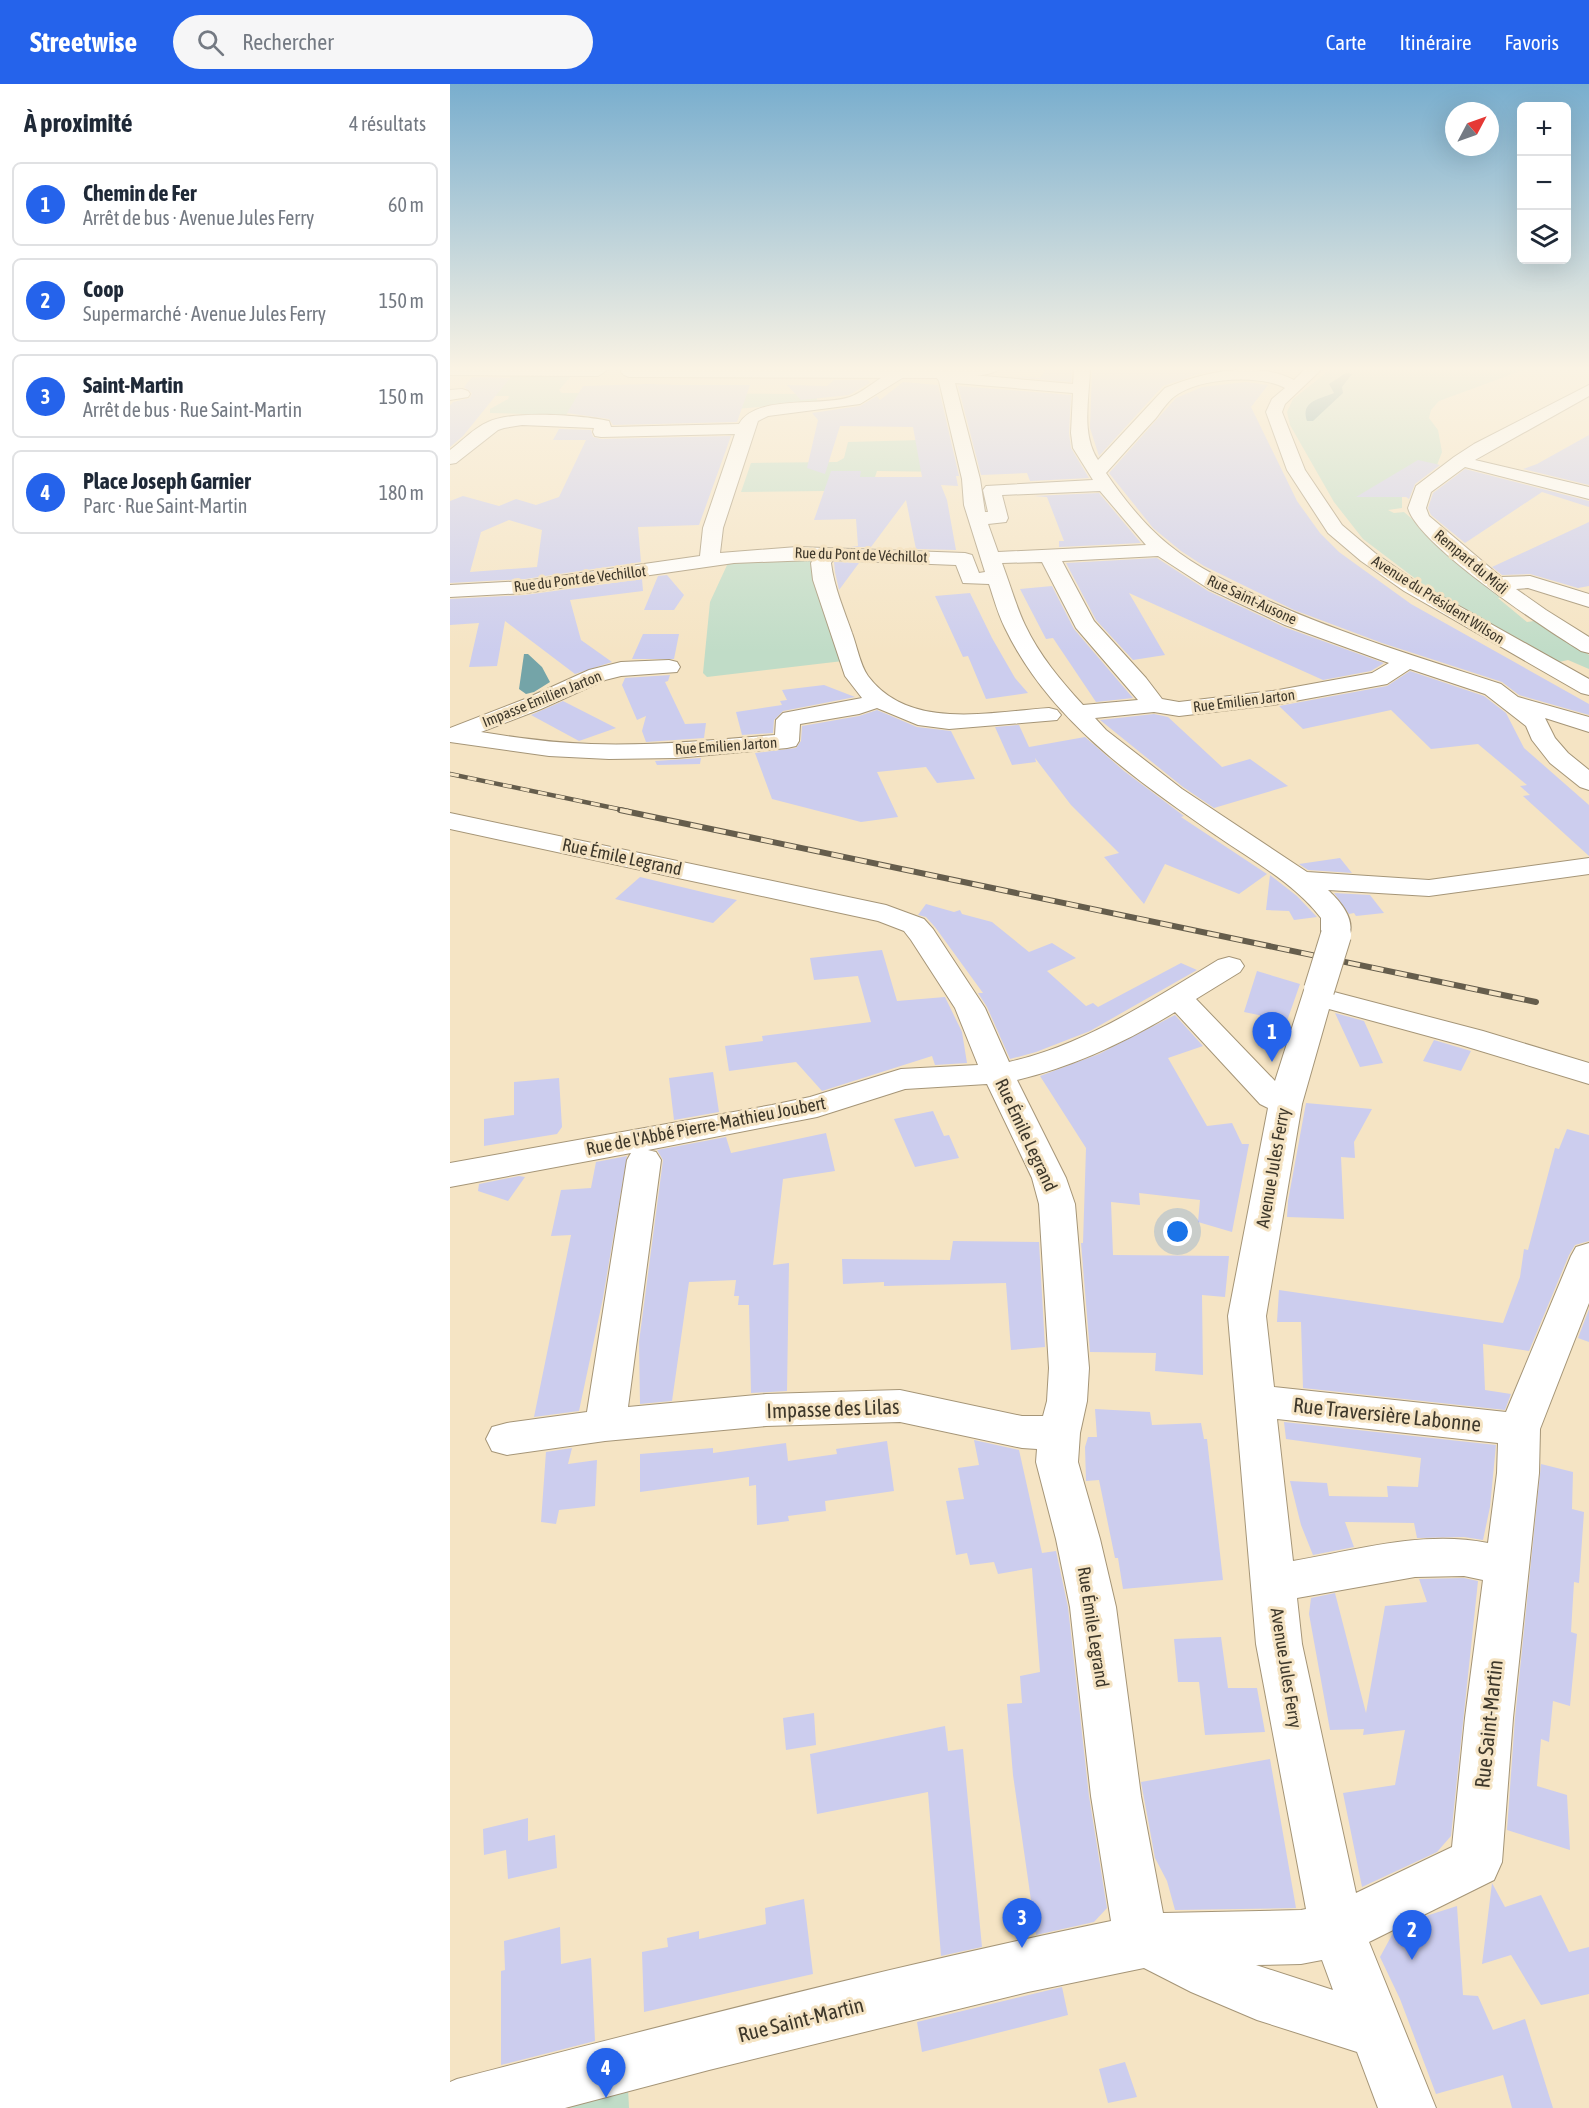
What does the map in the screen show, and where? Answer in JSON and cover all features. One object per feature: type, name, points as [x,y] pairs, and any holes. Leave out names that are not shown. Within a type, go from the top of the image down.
[{"type":"street","points":[[709,561],[713,528],[734,463]]},
{"type":"street","name":"Avenue Jules Ferry","points":[[967,463],[977,519],[1014,625],[1025,646],[1054,687],[1065,724],[1097,735],[1173,794],[1300,880],[1321,899],[1335,918],[1336,936],[1299,1050],[1285,1104],[1247,1316],[1278,1644],[1337,1930],[1407,2108]]},
{"type":"street","name":"Rue Saint-Ausone","points":[[1093,463],[1138,526],[1162,550],[1216,585],[1243,599],[1364,647],[1493,690],[1536,722]]},
{"type":"street","points":[[1113,463],[1101,478],[992,490],[999,518],[1061,582],[1084,623],[1138,683],[1154,705]]},
{"type":"street","name":"Avenue du Président Wilson","points":[[1294,463],[1335,530],[1368,557],[1411,587],[1589,688]]},
{"type":"street","name":"Rempart du Midi","points":[[1457,463],[1422,490],[1417,508],[1420,518],[1496,584],[1538,615],[1589,646]]},
{"type":"street","points":[[1470,463],[1589,493]]},
{"type":"street","points":[[977,519],[999,518]]},
{"type":"street","name":"Rue du Pont de Véchillot","points":[[709,561],[797,553],[965,559],[970,579],[994,568],[1027,547],[1162,550]]},
{"type":"street","points":[[827,554],[821,563],[823,580],[856,676],[877,700]]},
{"type":"street","name":"Rue du Pont de Vechillot","points":[[450,591],[525,587],[709,561]]},
{"type":"street","points":[[1496,584],[1530,582],[1589,601]]},
{"type":"street","name":"Rue Emilien Jarton","points":[[451,735],[544,748],[608,753],[708,748],[787,741],[788,720],[791,718],[859,707],[877,700],[926,720],[1065,724],[1154,705],[1179,709],[1273,698],[1359,684],[1379,679],[1407,662]]},
{"type":"street","name":"Impasse Emilien Jarton","points":[[451,735],[533,704],[597,675],[621,669],[669,667]]},
{"type":"street","points":[[1514,704],[1554,713],[1589,725]]},
{"type":"street","points":[[1536,722],[1589,744]]},
{"type":"street","points":[[1536,722],[1544,740],[1559,758],[1589,782]]},
{"type":"street","name":"Rue Émile Legrand","points":[[450,821],[904,919],[914,925],[923,935],[970,1008],[998,1074],[1049,1178],[1057,1204],[1069,1368],[1067,1401],[1059,1433],[1057,1462],[1078,1539],[1093,1607],[1116,1796],[1139,1928],[1148,1940]]},
{"type":"street","points":[[1300,880],[1429,888],[1589,866]]},
{"type":"street","name":"Rue de l'Abbé Pierre-Mathieu Joubert","points":[[450,1175],[772,1116],[817,1106],[902,1079],[998,1074],[1038,1065],[1065,1056],[1129,1028],[1229,966]]},
{"type":"street","points":[[1318,994],[1589,1074]]},
{"type":"street","points":[[1179,999],[1272,1097],[1285,1104]]},
{"type":"street","points":[[604,1425],[644,1160]]},
{"type":"street","name":"Rue Saint-Martin","points":[[458,2108],[720,2039],[1028,1965],[1148,1940],[1301,1937],[1337,1930],[1476,1862],[1518,1473],[1519,1430],[1589,1256]]},
{"type":"street","name":"Rue Traversière Labonne","points":[[1255,1401],[1519,1430]]},
{"type":"street","name":"Impasse des Lilas","points":[[507,1440],[604,1425],[766,1410],[888,1405],[922,1409],[1022,1432],[1059,1433]]},
{"type":"street","points":[[1274,1583],[1415,1558],[1464,1557],[1507,1566]]},
{"type":"street","points":[[1148,1940],[1226,1981],[1303,2010],[1377,2030]]},
{"type":"green space","points":[[751,463],[946,463],[955,472],[877,471],[875,477],[824,491],[741,492]]},
{"type":"green space","points":[[1312,463],[1438,463],[1402,494],[1402,508],[1388,510],[1394,513],[1404,512],[1503,597],[1498,598],[1527,622],[1534,621],[1572,641],[1589,655],[1589,669],[1568,660],[1559,662],[1433,592],[1363,539],[1334,502]]},
{"type":"green space","points":[[812,557],[843,661],[707,677],[703,673],[710,602],[728,563]]},
{"type":"green space","points":[[628,2088],[629,2108],[537,2108]]},
{"type":"water","points":[[524,654],[528,654],[542,667],[550,682],[526,694],[519,689]]},
{"type":"building","points":[[575,463],[721,463],[699,525],[638,527],[641,562],[525,579],[450,583],[450,501],[463,496],[499,506],[516,499],[536,505],[559,497]],"holes":[[[509,520],[542,530],[537,567],[470,572],[481,532]]]},
{"type":"building","points":[[808,463],[828,463],[825,474],[807,468]]},
{"type":"building","points":[[920,463],[956,463],[959,476],[956,476],[958,486],[941,485],[947,500],[956,550],[916,549],[906,500],[871,547],[851,547],[858,546],[856,519],[814,520],[831,471],[861,471],[860,477],[922,477]]},
{"type":"building","points":[[978,463],[1080,463],[1089,478],[1030,481],[1027,473],[981,475]]},
{"type":"building","points":[[1118,463],[1279,463],[1297,501],[1320,533],[1339,552],[1411,604],[1589,704],[1589,715],[1519,695],[1502,682],[1382,643],[1294,610],[1204,566],[1153,528],[1109,473]]},
{"type":"building","points":[[1412,463],[1440,465],[1415,484],[1409,499],[1406,497],[1356,497]]},
{"type":"building","points":[[1589,463],[1589,485],[1523,469],[1537,464]]},
{"type":"building","points":[[1465,469],[1589,501],[1589,507],[1542,492],[1465,543],[1431,515],[1428,508],[1433,493]]},
{"type":"building","points":[[1099,493],[1141,543],[1059,547],[1059,541],[1064,541],[1047,497],[1034,496]]},
{"type":"building","points":[[1589,522],[1589,586],[1578,588],[1530,574],[1502,575],[1492,567]]},
{"type":"building","points":[[1157,558],[1208,591],[1284,627],[1384,663],[1371,671],[1323,680],[1129,593],[1165,655],[1133,660],[1096,620],[1066,563]]},
{"type":"building","points":[[834,562],[859,563],[839,590],[835,572]]},
{"type":"building","points":[[667,575],[684,595],[674,610],[644,610],[658,576]]},
{"type":"building","points":[[642,579],[643,591],[570,600],[581,640],[612,662],[575,674],[505,621],[497,666],[469,667],[479,623],[450,625],[450,599],[525,595]]},
{"type":"building","points":[[1052,586],[1074,629],[1133,698],[1096,702],[1053,638],[1046,639],[1020,589]]},
{"type":"building","points":[[970,593],[1015,678],[1028,693],[986,699],[968,656],[963,657],[935,596]]},
{"type":"building","points":[[643,634],[679,634],[674,659],[632,659]]},
{"type":"building","points":[[1410,671],[1484,696],[1506,713],[1524,748],[1589,805],[1589,856],[1523,796],[1530,795],[1520,786],[1527,785],[1478,744],[1431,749],[1391,710],[1303,729],[1279,706],[1387,686]]},
{"type":"building","points":[[670,675],[668,681],[665,682],[685,724],[706,723],[704,738],[646,742],[642,731],[646,716],[637,720],[622,685],[625,678]]},
{"type":"building","points":[[824,685],[855,697],[783,711],[774,720],[773,733],[742,735],[736,712],[782,705],[780,701],[787,700],[782,690]]},
{"type":"building","points":[[563,701],[616,728],[579,741],[531,715]]},
{"type":"building","points":[[877,710],[917,727],[951,731],[975,779],[937,783],[926,767],[877,772],[898,817],[861,822],[772,799],[755,753],[796,748],[801,741],[802,726],[859,716]]},
{"type":"building","points":[[1154,714],[1168,717],[1222,767],[1250,759],[1288,786],[1214,808],[1183,787],[1100,720]]},
{"type":"building","points":[[1019,725],[1029,747],[1085,737],[1124,771],[1184,816],[1181,817],[1267,874],[1239,894],[1165,864],[1144,904],[1104,857],[1119,853],[1071,805],[1035,758],[1036,762],[1012,765],[995,727]]},
{"type":"building","points":[[701,758],[700,764],[657,765],[655,761]]},
{"type":"building","points":[[1340,858],[1352,873],[1308,870],[1299,864]]},
{"type":"building","points":[[1270,875],[1297,896],[1317,917],[1294,920],[1289,911],[1266,910]]},
{"type":"building","points":[[640,877],[737,900],[713,923],[615,899]]},
{"type":"building","points":[[1334,893],[1370,895],[1384,913],[1356,916],[1354,913],[1349,914]]},
{"type":"building","points":[[926,904],[954,912],[960,910],[962,914],[992,922],[1029,952],[1052,943],[1076,958],[1047,971],[1086,1006],[1093,1003],[1098,1007],[1181,963],[1197,970],[1090,1031],[1036,1052],[1010,1059],[987,1007],[978,993],[983,993],[935,927],[926,917],[918,915]]},
{"type":"building","points":[[882,950],[897,1001],[945,997],[962,1032],[967,1063],[935,1065],[932,1056],[822,1091],[796,1062],[729,1071],[725,1046],[763,1041],[762,1036],[871,1022],[858,976],[814,980],[810,958]]},
{"type":"building","points":[[1257,971],[1300,984],[1287,1021],[1244,1012]]},
{"type":"building","points":[[1335,1013],[1364,1021],[1383,1063],[1360,1067]]},
{"type":"building","points":[[1175,1015],[1203,1046],[1168,1058],[1207,1126],[1232,1123],[1242,1144],[1249,1144],[1232,1232],[1198,1222],[1200,1200],[1139,1193],[1140,1205],[1111,1202],[1113,1255],[1229,1256],[1225,1297],[1202,1295],[1203,1375],[1155,1371],[1156,1353],[1090,1352],[1081,1243],[1083,1243],[1086,1148],[1040,1076],[1099,1054]]},
{"type":"building","points":[[1434,1040],[1471,1051],[1461,1071],[1423,1061]]},
{"type":"building","points":[[713,1072],[719,1112],[674,1120],[669,1078]]},
{"type":"building","points":[[559,1078],[562,1127],[557,1134],[484,1146],[484,1119],[514,1115],[514,1082]]},
{"type":"building","points":[[1306,1103],[1372,1109],[1354,1142],[1355,1158],[1341,1157],[1344,1219],[1287,1217]]},
{"type":"building","points":[[933,1111],[944,1136],[949,1135],[959,1158],[915,1167],[894,1119]]},
{"type":"building","points":[[1567,1129],[1589,1135],[1589,1241],[1575,1245],[1569,1255],[1529,1351],[1483,1344],[1485,1390],[1511,1394],[1505,1410],[1303,1388],[1301,1322],[1277,1322],[1279,1290],[1503,1323],[1520,1277],[1524,1249],[1528,1250],[1555,1148],[1559,1149]]},
{"type":"building","points":[[826,1133],[835,1171],[783,1179],[773,1265],[789,1263],[787,1391],[751,1393],[749,1305],[738,1305],[739,1296],[734,1296],[736,1280],[689,1282],[672,1401],[640,1404],[639,1342],[663,1160],[657,1150],[726,1137],[731,1153]]},
{"type":"building","points":[[627,1156],[603,1298],[579,1411],[534,1417],[571,1235],[551,1236],[561,1190],[591,1188],[596,1162]]},
{"type":"building","points":[[519,1176],[525,1177],[508,1201],[478,1191],[479,1184]]},
{"type":"building","points":[[953,1241],[1039,1242],[1045,1347],[1011,1350],[1006,1283],[884,1286],[884,1282],[843,1284],[842,1259],[950,1260]]},
{"type":"building","points":[[1589,1309],[1589,1342],[1578,1338]]},
{"type":"building","points":[[1095,1409],[1150,1412],[1152,1425],[1201,1423],[1204,1439],[1207,1439],[1223,1580],[1123,1589],[1099,1480],[1086,1481],[1085,1447],[1088,1437],[1097,1437]]},
{"type":"building","points":[[1284,1422],[1496,1445],[1490,1507],[1483,1540],[1464,1537],[1417,1538],[1414,1523],[1345,1522],[1354,1547],[1313,1555],[1301,1525],[1290,1481],[1327,1483],[1329,1496],[1388,1497],[1387,1486],[1418,1487],[1421,1458],[1286,1439]]},
{"type":"building","points":[[974,1440],[1019,1450],[1042,1553],[1056,1551],[1068,1607],[1089,1796],[1107,1908],[1094,1922],[1036,1935],[1013,1775],[1007,1704],[1022,1703],[1020,1676],[1040,1672],[1032,1568],[998,1574],[994,1562],[970,1565],[967,1553],[956,1555],[946,1501],[964,1499],[958,1468],[979,1465]]},
{"type":"building","points":[[887,1441],[894,1491],[825,1501],[826,1511],[788,1516],[789,1521],[757,1525],[756,1485],[749,1486],[749,1477],[640,1492],[640,1454],[713,1448],[713,1453],[786,1443],[788,1461],[837,1454],[836,1449]]},
{"type":"building","points":[[572,1448],[568,1464],[597,1460],[595,1506],[559,1510],[556,1524],[541,1522],[546,1452]]},
{"type":"building","points":[[1541,1464],[1573,1472],[1572,1509],[1584,1512],[1579,1583],[1574,1582],[1571,1632],[1577,1634],[1570,1706],[1553,1701],[1549,1742],[1541,1739],[1537,1786],[1567,1795],[1570,1850],[1507,1830],[1515,1718]]},
{"type":"building","points":[[1464,1578],[1478,1581],[1451,1836],[1437,1852],[1362,1887],[1343,1793],[1395,1785],[1405,1730],[1363,1735],[1364,1729],[1330,1730],[1309,1614],[1311,1598],[1335,1593],[1366,1713],[1385,1606],[1427,1602],[1419,1579]]},
{"type":"building","points":[[1221,1637],[1228,1688],[1257,1688],[1265,1732],[1205,1735],[1199,1682],[1178,1682],[1174,1639]]},
{"type":"building","points":[[814,1713],[816,1745],[786,1750],[783,1718]]},
{"type":"building","points":[[945,1726],[948,1751],[963,1749],[982,1947],[941,1956],[928,1792],[817,1814],[810,1754]]},
{"type":"building","points":[[1270,1759],[1296,1908],[1175,1910],[1167,1881],[1155,1858],[1141,1782]]},
{"type":"building","points":[[528,1818],[528,1841],[555,1835],[557,1868],[508,1879],[506,1850],[484,1855],[483,1829]]},
{"type":"building","points":[[1492,1883],[1505,1907],[1541,1895],[1569,1952],[1589,1947],[1589,1994],[1541,2005],[1511,1955],[1482,1964]]},
{"type":"building","points":[[804,1899],[813,1974],[644,2012],[642,1952],[668,1947],[667,1938],[699,1931],[699,1939],[766,1924],[765,1908]]},
{"type":"building","points":[[1457,1906],[1463,1995],[1478,1996],[1493,2030],[1525,2019],[1553,2108],[1512,2108],[1503,2075],[1436,2094],[1400,1999],[1380,1957],[1393,1933],[1429,1915]]},
{"type":"building","points":[[560,1927],[561,1964],[591,1958],[595,2041],[501,2065],[501,1971],[505,1970],[504,1941]]},
{"type":"building","points":[[1062,1987],[1068,2015],[922,2052],[917,2022]]},
{"type":"building","points":[[1125,2062],[1137,2097],[1108,2103],[1099,2069]]},
{"type":"railway","points":[[450,774],[628,811]]},
{"type":"railway","points":[[620,810],[1536,1002]]},
{"type":"place","name":"Chemin de Fer","points":[[1272,1062]]},
{"type":"place","name":"Saint-Martin","points":[[1022,1948]]},
{"type":"place","name":"Coop","points":[[1412,1960]]},
{"type":"place","name":"Place Joseph Garnier","points":[[606,2098]]}]
